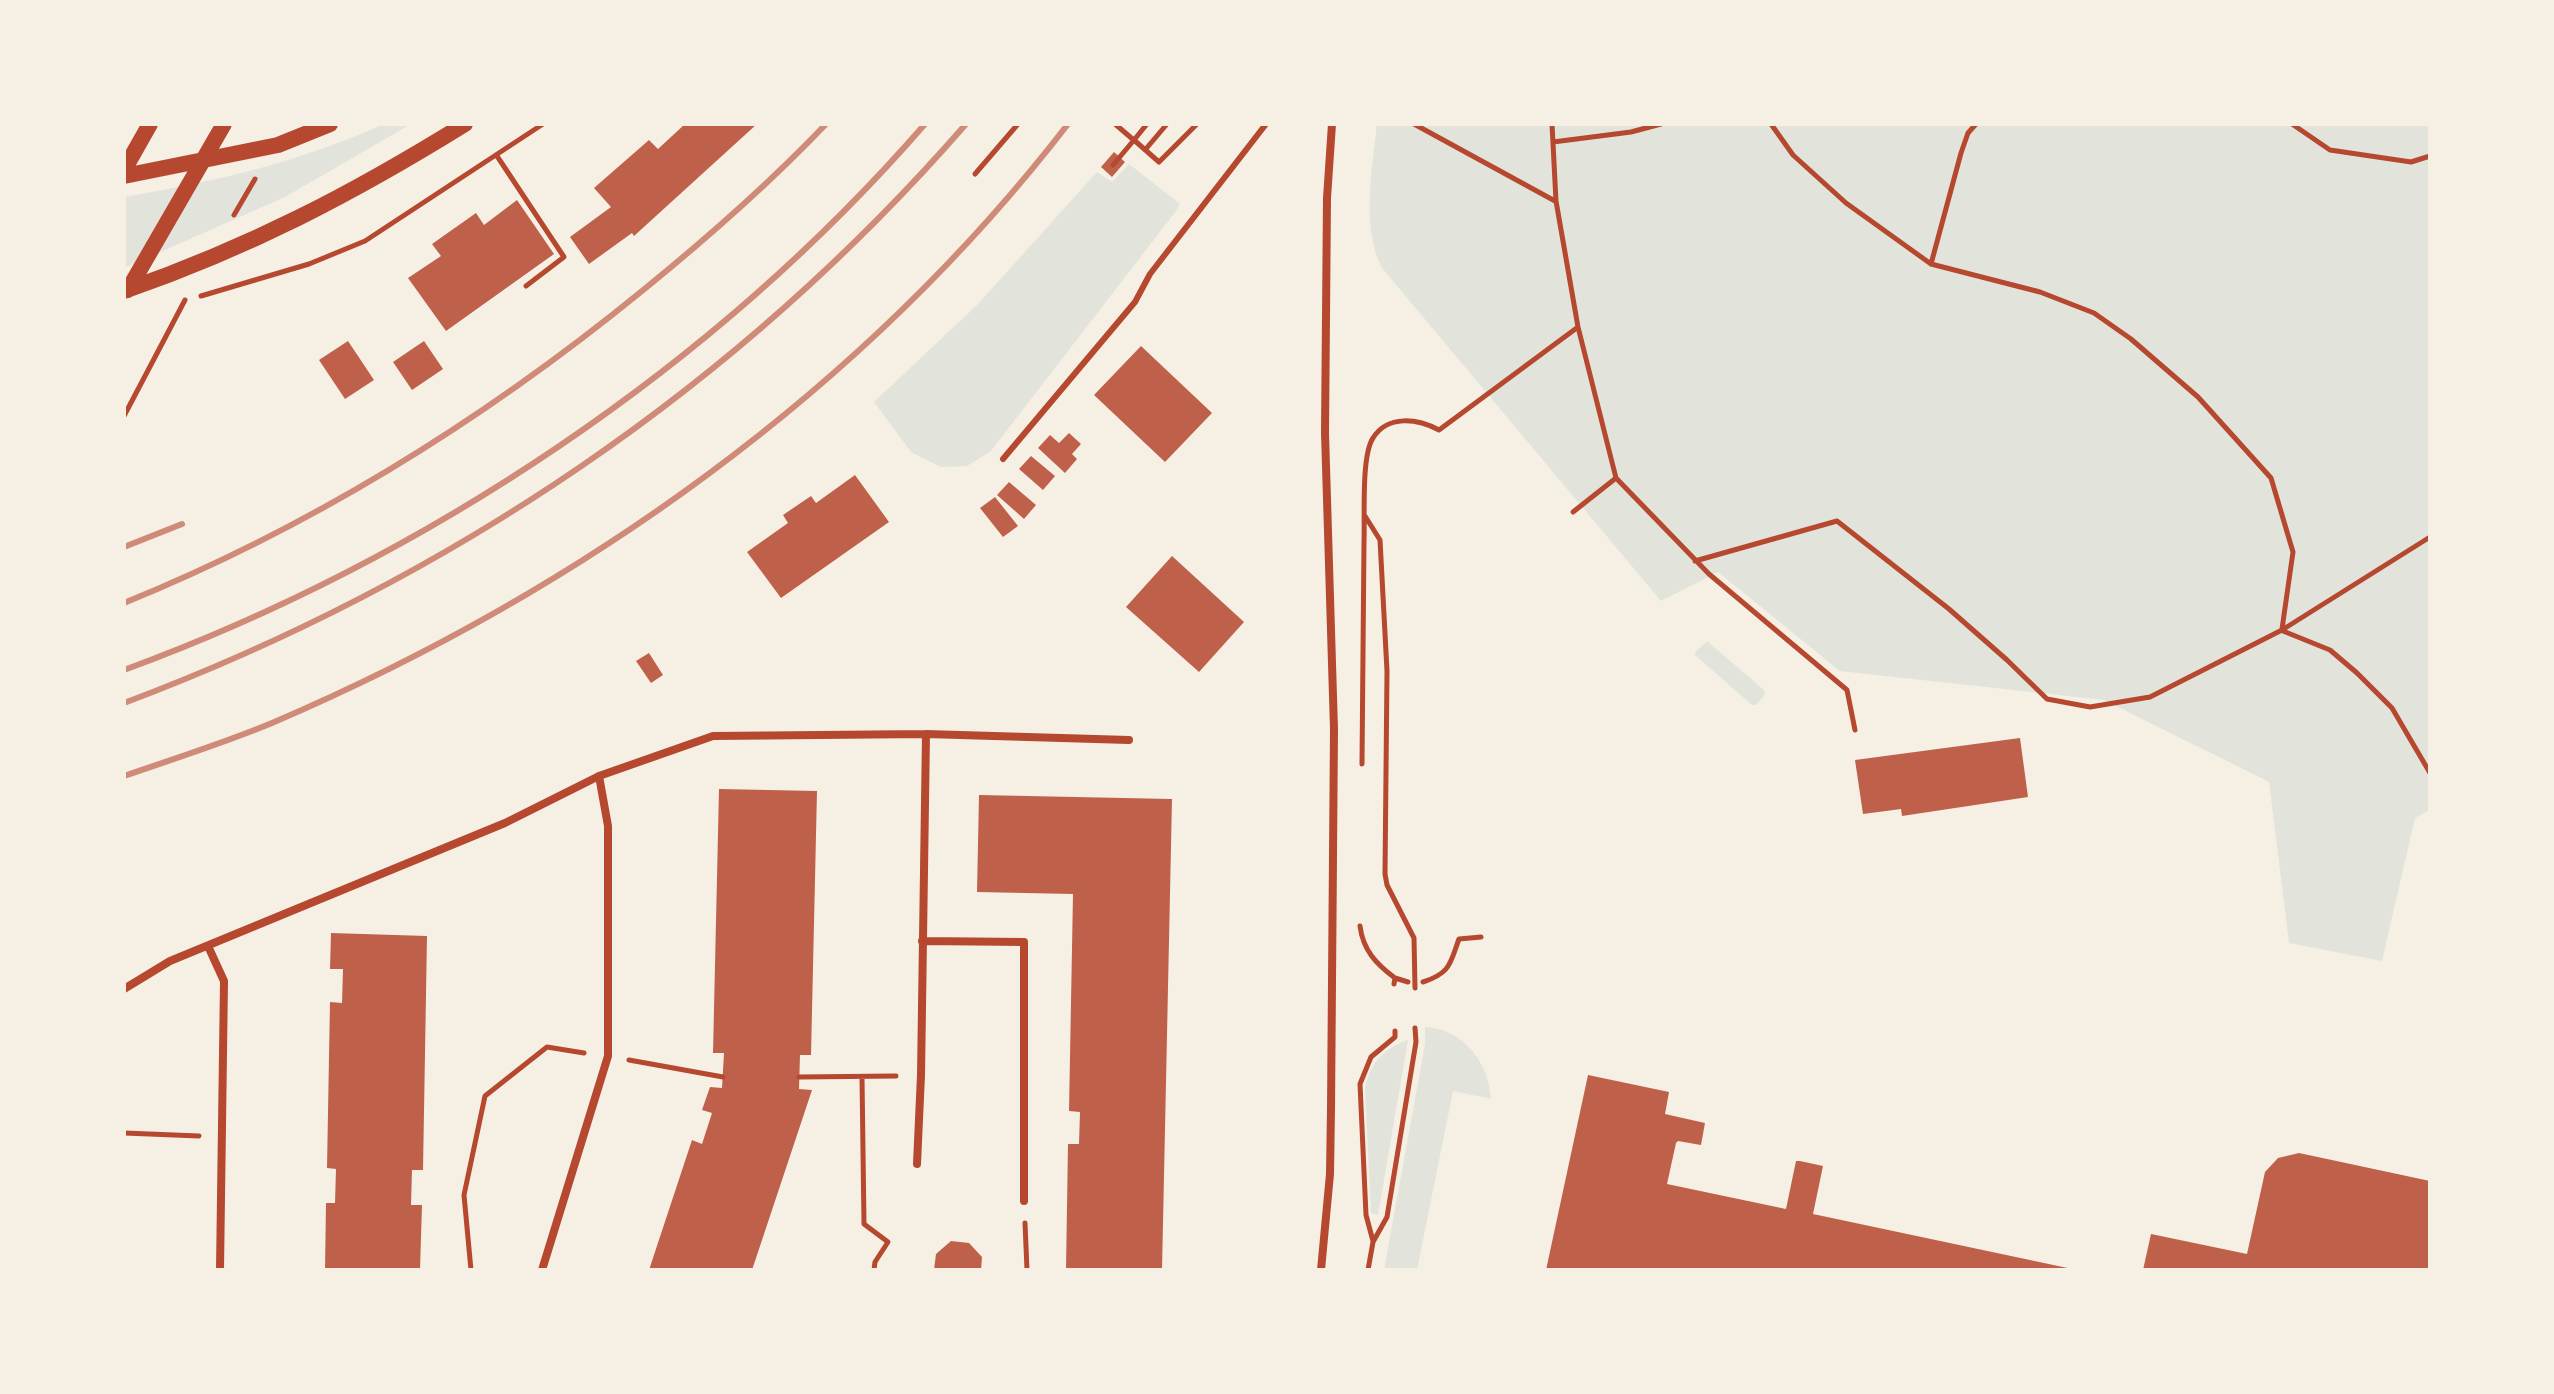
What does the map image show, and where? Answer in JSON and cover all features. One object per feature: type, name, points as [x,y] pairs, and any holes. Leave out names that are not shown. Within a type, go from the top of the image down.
[{"type":"main road","points":[[124,170],[150,124]]},
{"type":"main road","points":[[124,299],[224,124]]},
{"type":"main road","points":[[124,176],[278,145],[330,124]]},
{"type":"main road","points":[[124,291],[193,267],[301,219],[380,177],[465,124]]},
{"type":"street","points":[[1321,1270],[1330,1174],[1331,1108],[1334,729],[1325,418],[1327,198],[1332,124]]},
{"type":"street","points":[[917,1164],[926,734]]},
{"type":"street","points":[[124,989],[170,961],[505,823],[599,776],[713,736],[926,734],[1129,740]]},
{"type":"street","points":[[542,1270],[608,1056],[608,826],[599,776]]},
{"type":"street","points":[[922,941],[1024,942],[1024,1201]]},
{"type":"street","points":[[208,946],[224,981],[220,1270]]},
{"type":"lane","points":[[1003,459],[1135,302],[1150,274],[1266,124]]},
{"type":"path","points":[[177,305],[309,264],[365,241],[543,124]]},
{"type":"path","points":[[975,174],[1018,124]]},
{"type":"path","points":[[1115,124],[1154,158]]},
{"type":"path","points":[[1113,165],[1147,124]]},
{"type":"path","points":[[1145,150],[1167,124]]},
{"type":"path","points":[[1134,140],[1159,162],[1197,124]]},
{"type":"path","points":[[1414,124],[1556,201]]},
{"type":"path","points":[[1552,124],[1556,201],[1578,327],[1616,478],[1695,561],[1847,690],[1855,730]]},
{"type":"path","points":[[1553,142],[1631,132],[1661,124]]},
{"type":"path","points":[[1771,124],[1793,155],[1846,203],[1931,264],[2040,292],[2094,313],[2131,339],[2198,397],[2271,478],[2293,552],[2282,630]]},
{"type":"path","points":[[1931,264],[1961,153],[1968,133],[1976,124]]},
{"type":"path","points":[[2292,124],[2330,150],[2411,162],[2430,156]]},
{"type":"path","points":[[497,156],[564,257],[526,286]]},
{"type":"path","points":[[1362,769],[1367,452],[1378,431],[1392,423],[1409,421],[1428,424],[1439,430],[1578,327]]},
{"type":"path","points":[[1573,512],[1616,478]]},
{"type":"path","points":[[1365,515],[1380,540],[1387,671],[1385,874],[1387,885],[1414,938],[1415,988]]},
{"type":"path","points":[[1695,561],[1837,521],[1949,609],[2047,699],[2090,707],[2150,697],[2282,630],[2430,537]]},
{"type":"path","points":[[2282,630],[2330,650],[2357,673],[2392,708],[2428,760],[2430,773]]},
{"type":"path","points":[[1360,912],[1360,928],[1373,959],[1394,981],[1408,982]]},
{"type":"path","points":[[1423,982],[1445,971],[1459,939],[1481,937]]},
{"type":"path","points":[[1368,1270],[1373,1242],[1387,1217],[1416,1042],[1415,1028]]},
{"type":"path","points":[[1373,1242],[1366,1215],[1360,1084],[1371,1057],[1395,1037],[1395,1031]]},
{"type":"path","points":[[471,1270],[464,1195],[485,1096],[547,1047],[723,1077]]},
{"type":"path","points":[[799,1077],[921,1075]]},
{"type":"path","points":[[862,1077],[864,1224],[888,1242],[875,1262],[874,1270]]},
{"type":"path","points":[[124,1133],[222,1136]]},
{"type":"path","points":[[1024,1201],[1027,1270]]},
{"type":"shaded area","points":[[384,124],[411,124],[285,197],[124,268],[124,197],[256,169],[320,150]]},
{"type":"shaded area","points":[[1377,124],[2430,124],[2430,810],[2415,818],[2382,961],[2289,943],[2269,782],[2104,700],[1840,671],[1718,572],[1661,601],[1382,268],[1370,216]]},
{"type":"shaded area","points":[[1129,164],[1180,204],[1176,211],[991,451],[967,466],[941,467],[911,452],[874,402],[978,304],[1097,172],[1112,182]]},
{"type":"shaded area","points":[[1707,641],[1764,690],[1765,695],[1756,705],[1752,705],[1695,655]]},
{"type":"shaded area","points":[[1425,1027],[1451,1034],[1472,1050],[1485,1073],[1491,1099],[1453,1091],[1417,1270],[1384,1270],[1425,1044]]},
{"type":"shaded area","points":[[1408,1040],[1378,1215],[1371,1213],[1365,1089],[1370,1072],[1379,1058]]},
{"type":"building","points":[[685,124],[757,124],[634,236],[632,233],[589,264],[570,237],[611,207],[594,188],[649,140],[658,149]]},
{"type":"building","points":[[1114,152],[1125,162],[1112,177],[1101,167]]},
{"type":"building","points":[[517,200],[554,254],[446,331],[408,278],[441,256],[432,244],[476,213],[484,225]]},
{"type":"building","points":[[348,341],[374,380],[345,399],[319,360]]},
{"type":"building","points":[[424,341],[443,369],[412,390],[393,362]]},
{"type":"building","points":[[1141,346],[1212,413],[1165,462],[1094,395]]},
{"type":"building","points":[[1069,433],[1081,444],[1072,454],[1077,459],[1065,473],[1038,448],[1050,435],[1059,443]]},
{"type":"building","points":[[1031,456],[1055,476],[1043,490],[1019,469]]},
{"type":"building","points":[[855,475],[889,522],[781,598],[747,552],[788,523],[783,515],[811,496],[816,503]]},
{"type":"building","points":[[1009,482],[1036,505],[1024,519],[997,495]]},
{"type":"building","points":[[995,497],[1018,526],[1003,537],[980,508]]},
{"type":"building","points":[[1172,556],[1244,622],[1199,672],[1126,607]]},
{"type":"building","points":[[649,653],[663,675],[651,683],[636,661]]},
{"type":"building","points":[[2020,738],[2028,797],[1902,816],[1901,809],[1863,814],[1855,760]]},
{"type":"building","points":[[719,789],[817,791],[811,1055],[800,1055],[799,1089],[812,1090],[752,1270],[649,1270],[692,1140],[702,1144],[712,1113],[702,1110],[710,1087],[722,1088],[724,1053],[713,1053]]},
{"type":"building","points":[[979,795],[1172,799],[1162,1270],[1066,1270],[1068,1144],[1079,1144],[1080,1112],[1069,1111],[1073,894],[977,892]]},
{"type":"building","points":[[331,933],[427,936],[423,1170],[412,1170],[411,1205],[422,1205],[420,1270],[325,1270],[326,1203],[335,1203],[336,1169],[327,1168],[330,1002],[342,1003],[343,969],[330,969]]},
{"type":"building","points":[[1588,1075],[1669,1092],[1665,1114],[1705,1123],[1701,1145],[1676,1143],[1667,1184],[1786,1209],[1796,1161],[1800,1161],[1823,1166],[1813,1214],[2077,1270],[1546,1270]]},
{"type":"building","points":[[2299,1153],[2430,1181],[2430,1270],[2143,1270],[2151,1234],[2247,1254],[2265,1172],[2278,1158]]},
{"type":"building","points":[[951,1241],[969,1243],[982,1257],[981,1270],[934,1270],[936,1254]]},
{"type":"railway","points":[[124,603],[194,573],[329,505],[458,426],[582,338],[666,271],[760,189],[826,124]]},
{"type":"railway","points":[[124,670],[236,625],[347,572],[455,513],[559,446],[658,374],[753,296],[842,213],[925,124]]},
{"type":"railway","points":[[124,703],[244,654],[360,598],[473,536],[581,466],[685,391],[784,308],[877,219],[966,124]]},
{"type":"railway","points":[[124,776],[272,723],[386,670],[497,611],[605,546],[708,474],[807,396],[900,312],[987,221],[1068,124]]},
{"type":"railway","points":[[124,547],[182,524]]}]
